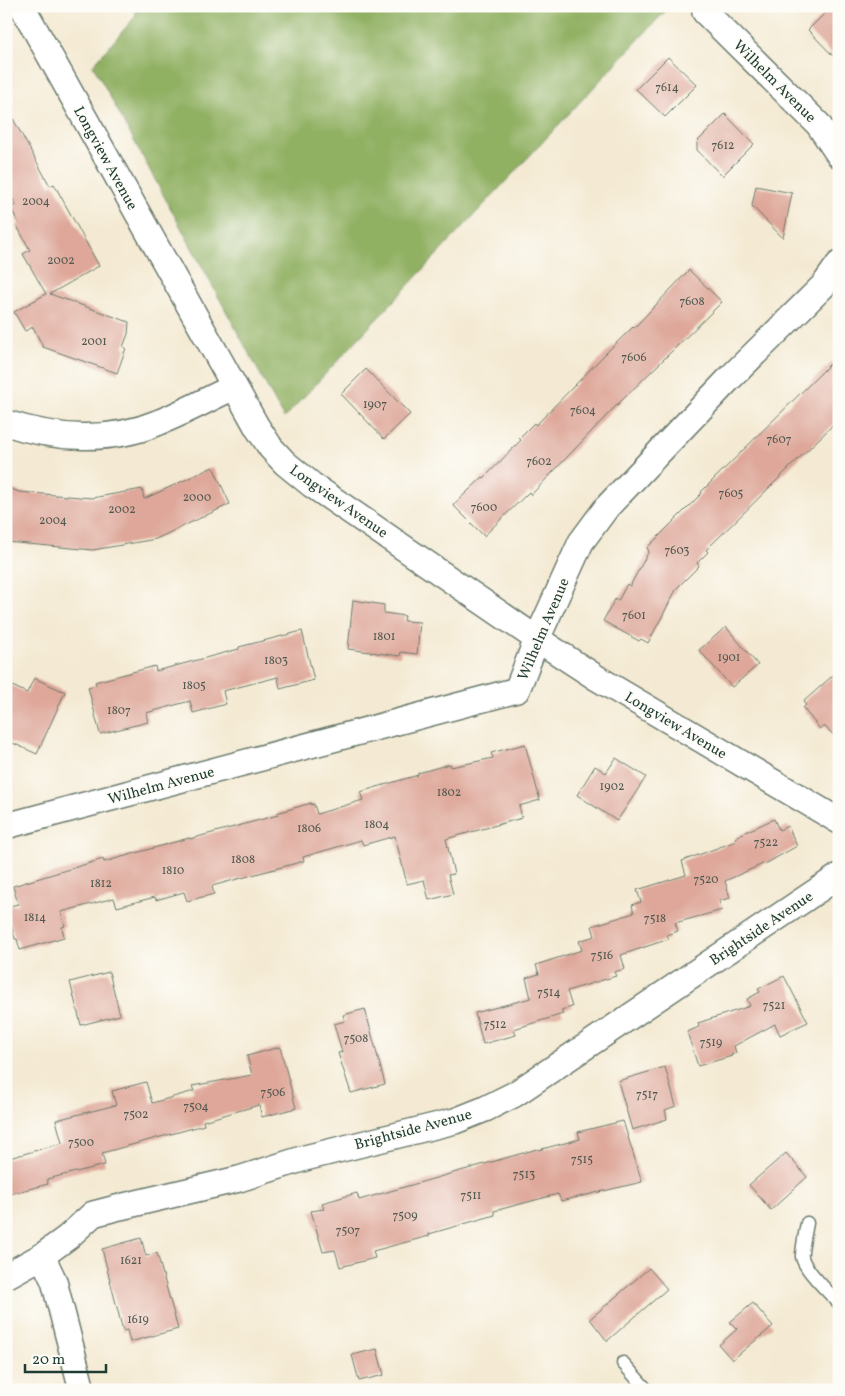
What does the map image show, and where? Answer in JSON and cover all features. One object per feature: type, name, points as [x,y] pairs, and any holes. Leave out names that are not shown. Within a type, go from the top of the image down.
[{"type":"street","name":"Longview Avenue","points":[[22,6],[257,427],[271,448],[285,463],[312,485],[537,639],[619,692],[838,819]]},
{"type":"street","name":"Wilhelm Avenue","points":[[705,12],[818,124],[839,155]]},
{"type":"street","name":"Wilhelm Avenue","points":[[6,826],[517,690],[537,639],[581,542],[608,507],[728,380],[824,285],[839,264]]},
{"type":"street","points":[[6,423],[24,429],[76,437],[129,432],[156,424],[234,387]]},
{"type":"street","name":"Brightside Avenue","points":[[6,1276],[42,1256],[68,1237],[93,1214],[239,1179],[314,1156],[454,1121],[485,1109],[523,1088],[839,876]]},
{"type":"street","points":[[42,1256],[54,1281],[82,1390]]},
{"type":"lane","points":[[807,1222],[802,1258],[818,1281],[839,1302]]},
{"type":"lane","points":[[623,1363],[647,1390]]},
{"type":"green space","points":[[137,6],[670,6],[284,418],[93,65],[135,17]]},
{"type":"building","points":[[832,6],[839,6],[839,62],[808,30]]},
{"type":"building","points":[[668,57],[697,85],[665,117],[636,89]]},
{"type":"building","points":[[6,106],[50,186],[54,184],[99,266],[50,294],[129,322],[128,334],[123,347],[126,348],[117,373],[43,347],[33,327],[25,331],[14,312],[46,294],[23,254],[30,250],[17,226],[19,224],[11,208],[16,205],[6,188]]},
{"type":"building","points":[[725,114],[754,144],[722,176],[697,150],[697,142]]},
{"type":"building","points":[[756,186],[792,193],[783,238],[752,206]]},
{"type":"building","points":[[689,270],[722,302],[612,410],[531,495],[529,492],[484,536],[453,505],[484,478],[521,440],[519,438],[534,423],[536,425],[609,350],[634,328]]},
{"type":"building","points":[[839,355],[839,419],[706,550],[708,552],[697,563],[699,566],[677,588],[648,643],[641,639],[639,641],[603,621],[615,599],[618,601],[627,584],[630,586],[649,551],[647,548]]},
{"type":"building","points":[[366,369],[410,414],[384,439],[341,394]]},
{"type":"building","points":[[213,467],[230,504],[156,539],[93,550],[6,542],[6,487],[19,492],[92,498],[142,489],[144,499]]},
{"type":"building","points":[[353,600],[384,605],[384,613],[405,616],[404,621],[420,622],[417,654],[401,652],[400,656],[348,649]]},
{"type":"building","points":[[726,627],[758,665],[732,687],[699,650]]},
{"type":"building","points":[[302,631],[314,680],[280,689],[278,677],[223,691],[226,704],[193,713],[190,701],[146,713],[148,722],[100,734],[88,687],[96,685],[95,682],[155,666],[156,671]]},
{"type":"building","points":[[839,670],[839,740],[824,726],[820,729],[803,708],[806,705],[803,702]]},
{"type":"building","points":[[34,678],[65,692],[37,754],[6,740],[6,683],[27,693]]},
{"type":"building","points":[[525,744],[540,800],[519,806],[522,818],[446,839],[454,874],[448,875],[453,894],[429,900],[424,880],[407,884],[395,836],[363,845],[361,840],[303,857],[304,861],[212,886],[214,894],[187,901],[184,892],[156,900],[155,897],[117,907],[114,898],[61,912],[65,926],[62,927],[64,937],[20,950],[17,939],[15,939],[6,907],[18,904],[13,886],[103,859],[104,862],[278,815],[277,813],[311,803],[311,805],[314,804],[317,814],[363,800],[360,792],[450,764],[451,767],[493,758],[491,753]]},
{"type":"building","points":[[616,758],[646,777],[617,821],[577,795],[595,766],[606,773]]},
{"type":"building","points":[[774,819],[779,830],[788,826],[797,846],[765,864],[725,881],[730,898],[719,901],[722,910],[675,923],[678,931],[667,935],[669,939],[621,955],[625,969],[614,972],[616,976],[567,991],[572,1007],[561,1010],[563,1014],[514,1029],[516,1035],[483,1044],[475,1013],[531,998],[526,978],[539,974],[536,965],[582,950],[579,941],[595,936],[592,926],[634,913],[632,905],[641,902],[637,890],[686,875],[682,861],[736,841],[735,838],[741,834]]},
{"type":"building","points":[[109,972],[120,1015],[81,1025],[70,982]]},
{"type":"building","points":[[784,976],[808,1022],[780,1035],[775,1024],[734,1046],[736,1053],[732,1056],[698,1066],[687,1032],[699,1027],[698,1023],[750,1006],[747,999],[760,992],[758,989]]},
{"type":"building","points":[[365,1009],[385,1084],[351,1093],[338,1053],[342,1052],[334,1024],[345,1021],[343,1015]]},
{"type":"building","points":[[280,1047],[296,1108],[262,1117],[259,1105],[203,1121],[204,1125],[102,1153],[105,1165],[47,1179],[48,1184],[6,1195],[6,1159],[62,1143],[56,1120],[116,1105],[112,1091],[146,1082],[152,1103],[194,1091],[192,1086],[252,1075],[247,1056]]},
{"type":"building","points":[[665,1067],[676,1106],[665,1110],[667,1119],[632,1130],[618,1081]]},
{"type":"building","points":[[623,1121],[642,1182],[561,1201],[558,1194],[494,1211],[495,1215],[373,1251],[375,1258],[340,1267],[335,1250],[323,1252],[311,1211],[324,1209],[322,1203],[357,1193],[359,1200],[537,1149],[580,1139],[578,1132]]},
{"type":"building","points":[[786,1153],[807,1177],[771,1210],[749,1185]]},
{"type":"building","points":[[141,1238],[146,1256],[157,1253],[178,1329],[130,1342],[127,1330],[123,1331],[102,1249]]},
{"type":"building","points":[[649,1268],[667,1289],[607,1341],[590,1319]]},
{"type":"building","points":[[753,1303],[773,1326],[732,1360],[719,1345],[737,1329],[730,1322]]},
{"type":"building","points":[[377,1349],[384,1375],[359,1381],[352,1355]]}]
